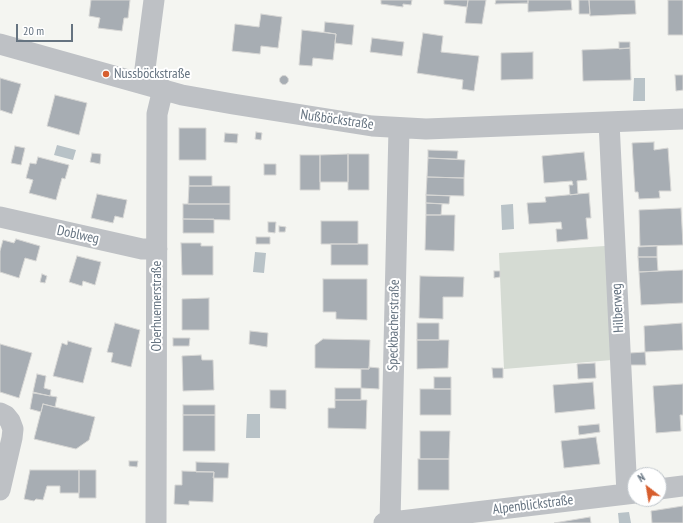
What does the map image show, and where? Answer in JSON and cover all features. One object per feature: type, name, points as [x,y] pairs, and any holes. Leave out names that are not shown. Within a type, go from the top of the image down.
[{"type":"street","points":[[143,84],[154,0]]},
{"type":"street","name":"Nußböckstraße","points":[[0,44],[182,95],[372,126],[426,129],[683,119]]},
{"type":"street","name":"Oberhuemerstraße","points":[[156,523],[157,114],[163,89]]},
{"type":"street","name":"Hilberweg","points":[[609,122],[629,467]]},
{"type":"street","name":"Speckbacherstraße","points":[[387,523],[398,128]]},
{"type":"street","name":"Doblweg","points":[[0,217],[142,249],[157,249]]},
{"type":"street","points":[[0,413],[6,416],[13,429],[0,490]]},
{"type":"street","points":[[667,488],[683,486]]},
{"type":"street","name":"Alpenblickstraße","points":[[387,523],[504,516],[627,494]]},
{"type":"shaded area","points":[[634,78],[645,78],[645,101],[633,101]]},
{"type":"shaded area","points":[[57,145],[76,150],[73,160],[54,155]]},
{"type":"shaded area","points":[[513,204],[514,229],[502,230],[501,205]]},
{"type":"shaded area","points":[[605,246],[612,360],[504,369],[499,253]]},
{"type":"shaded area","points":[[255,252],[266,253],[264,273],[253,272]]},
{"type":"shaded area","points":[[247,414],[260,414],[260,438],[246,438]]},
{"type":"shaded area","points":[[629,512],[631,523],[619,523],[618,513]]},
{"type":"building","points":[[91,0],[130,0],[128,18],[124,18],[122,31],[98,28],[100,18],[89,16]]},
{"type":"building","points":[[381,0],[412,0],[411,5],[403,4],[403,7],[381,4]]},
{"type":"building","points":[[444,0],[468,0],[467,7],[444,4]]},
{"type":"building","points":[[468,0],[486,0],[482,24],[465,23]]},
{"type":"building","points":[[496,0],[528,0],[528,3],[495,4]]},
{"type":"building","points":[[528,0],[571,0],[572,10],[528,12]]},
{"type":"building","points":[[579,0],[589,0],[590,14],[579,14]]},
{"type":"building","points":[[589,0],[635,0],[636,14],[590,16]]},
{"type":"building","points":[[668,0],[683,0],[683,35],[668,35]]},
{"type":"building","points":[[261,14],[282,17],[278,48],[261,46],[260,54],[232,51],[235,24],[259,27]]},
{"type":"building","points":[[325,22],[354,25],[352,45],[335,43],[336,34],[324,32]]},
{"type":"building","points":[[302,30],[336,34],[333,60],[313,58],[312,66],[299,65]]},
{"type":"building","points":[[423,33],[443,36],[441,52],[479,56],[474,91],[462,89],[463,80],[417,73]]},
{"type":"building","points":[[372,38],[404,42],[402,56],[370,52]]},
{"type":"building","points":[[619,42],[630,42],[630,48],[619,49]]},
{"type":"building","points":[[630,48],[631,80],[583,81],[582,50]]},
{"type":"building","points":[[533,52],[533,79],[501,80],[501,53]]},
{"type":"building","points":[[675,75],[683,75],[683,90],[676,91]]},
{"type":"building","points":[[282,76],[286,76],[288,80],[286,84],[282,84],[280,82],[280,78]]},
{"type":"building","points":[[0,78],[21,84],[12,114],[0,110]]},
{"type":"building","points":[[55,95],[87,103],[79,135],[47,126]]},
{"type":"building","points":[[179,128],[206,128],[206,160],[179,160]]},
{"type":"building","points":[[256,132],[262,133],[261,140],[255,139]]},
{"type":"building","points":[[225,133],[238,134],[237,143],[224,142]]},
{"type":"building","points":[[654,142],[654,150],[668,148],[671,191],[659,191],[660,198],[639,199],[638,192],[635,192],[632,143]]},
{"type":"building","points":[[15,146],[25,148],[21,165],[11,163]]},
{"type":"building","points":[[428,150],[458,151],[457,159],[428,158]]},
{"type":"building","points":[[584,152],[587,180],[577,181],[578,194],[570,195],[569,185],[573,185],[572,181],[544,183],[542,156]]},
{"type":"building","points":[[92,153],[101,154],[100,164],[90,162]]},
{"type":"building","points":[[348,154],[369,154],[369,190],[348,190]]},
{"type":"building","points":[[348,154],[348,182],[320,182],[320,155]]},
{"type":"building","points":[[300,155],[320,155],[320,190],[300,190]]},
{"type":"building","points":[[38,157],[69,165],[65,179],[62,178],[56,200],[29,193],[33,180],[26,178],[30,163],[36,164]]},
{"type":"building","points":[[428,158],[465,160],[464,178],[427,177]]},
{"type":"building","points":[[264,164],[276,164],[276,175],[264,175]]},
{"type":"building","points":[[189,176],[212,176],[212,186],[189,186]]},
{"type":"building","points":[[427,177],[464,178],[464,196],[426,195]]},
{"type":"building","points":[[189,186],[230,186],[230,204],[188,204]]},
{"type":"building","points":[[589,193],[591,218],[586,218],[588,239],[557,242],[556,229],[562,229],[561,222],[529,224],[527,203],[546,202],[545,197]]},
{"type":"building","points":[[97,194],[127,200],[123,218],[115,216],[113,223],[91,218]]},
{"type":"building","points":[[426,195],[450,196],[449,204],[426,203]]},
{"type":"building","points":[[426,203],[442,204],[441,215],[426,215]]},
{"type":"building","points":[[183,204],[230,204],[230,220],[183,219]]},
{"type":"building","points":[[681,208],[683,245],[640,246],[639,210]]},
{"type":"building","points":[[426,215],[455,215],[454,251],[425,250]]},
{"type":"building","points":[[183,219],[214,219],[214,233],[183,233]]},
{"type":"building","points":[[321,221],[358,221],[358,244],[321,244]]},
{"type":"building","points":[[268,222],[276,222],[275,233],[268,232]]},
{"type":"building","points":[[279,226],[286,227],[285,232],[279,232]]},
{"type":"building","points":[[256,237],[270,237],[270,244],[256,244]]},
{"type":"building","points":[[16,239],[40,246],[36,261],[25,258],[19,278],[0,272],[0,251],[3,240],[14,243]]},
{"type":"building","points":[[181,243],[201,243],[201,246],[213,246],[213,275],[182,275]]},
{"type":"building","points":[[331,244],[368,244],[368,265],[331,265]]},
{"type":"building","points":[[657,246],[657,257],[638,257],[638,247]]},
{"type":"building","points":[[77,256],[101,262],[95,285],[83,281],[82,286],[69,282]]},
{"type":"building","points":[[638,257],[657,257],[658,271],[639,272]]},
{"type":"building","points":[[683,270],[683,303],[641,305],[639,272]]},
{"type":"building","points":[[494,271],[500,271],[500,277],[494,278]]},
{"type":"building","points":[[42,274],[47,276],[45,283],[40,282]]},
{"type":"building","points":[[420,276],[464,277],[463,297],[443,297],[443,319],[419,318]]},
{"type":"building","points":[[323,279],[367,279],[367,320],[336,319],[336,312],[323,312]]},
{"type":"building","points":[[209,298],[209,330],[182,330],[182,299]]},
{"type":"building","points":[[115,323],[140,330],[131,367],[111,362],[113,353],[107,352]]},
{"type":"building","points":[[417,323],[439,323],[439,340],[417,340]]},
{"type":"building","points":[[682,323],[683,350],[645,352],[644,326]]},
{"type":"building","points":[[250,331],[268,333],[267,347],[249,344]]},
{"type":"building","points":[[173,338],[190,338],[189,346],[173,346]]},
{"type":"building","points":[[323,339],[370,340],[369,369],[315,368],[315,345]]},
{"type":"building","points":[[417,340],[449,340],[448,368],[417,369]]},
{"type":"building","points":[[68,341],[92,348],[83,383],[53,376],[62,343],[67,345]]},
{"type":"building","points":[[0,344],[32,353],[19,398],[0,392]]},
{"type":"building","points":[[645,352],[646,365],[630,365],[630,353]]},
{"type":"building","points":[[201,355],[202,360],[213,360],[214,390],[183,391],[182,356]]},
{"type":"building","points":[[595,363],[596,378],[578,379],[577,364]]},
{"type":"building","points":[[369,367],[379,368],[379,389],[361,388],[361,369],[369,369]]},
{"type":"building","points":[[492,368],[503,368],[503,378],[493,378]]},
{"type":"building","points":[[37,374],[46,376],[44,388],[51,390],[50,396],[33,392]]},
{"type":"building","points":[[434,377],[451,377],[451,389],[434,389]]},
{"type":"building","points":[[593,382],[595,409],[555,413],[553,385]]},
{"type":"building","points":[[683,384],[683,415],[680,415],[681,431],[656,433],[653,386]]},
{"type":"building","points":[[335,388],[361,388],[361,400],[335,400]]},
{"type":"building","points":[[420,389],[451,389],[451,415],[420,415]]},
{"type":"building","points":[[270,390],[286,390],[286,409],[270,408]]},
{"type":"building","points":[[33,393],[57,397],[55,407],[43,404],[41,412],[30,409]]},
{"type":"building","points":[[335,400],[367,400],[366,429],[328,428],[328,408],[335,408]]},
{"type":"building","points":[[43,404],[95,417],[89,440],[76,449],[34,439]]},
{"type":"building","points":[[183,405],[215,405],[215,415],[183,415]]},
{"type":"building","points":[[183,415],[215,415],[215,451],[183,451]]},
{"type":"building","points":[[599,424],[600,432],[579,435],[578,426]]},
{"type":"building","points":[[420,431],[450,431],[449,459],[420,459]]},
{"type":"building","points":[[596,437],[600,464],[564,468],[561,441]]},
{"type":"building","points":[[418,459],[449,459],[449,490],[418,490]]},
{"type":"building","points":[[129,461],[138,461],[137,467],[129,466]]},
{"type":"building","points":[[196,462],[229,463],[228,478],[213,478],[214,472],[196,472]]},
{"type":"building","points":[[30,470],[79,470],[79,493],[60,493],[60,486],[47,486],[43,500],[36,499],[34,501],[24,499]]},
{"type":"building","points":[[79,470],[96,470],[96,498],[79,498]]},
{"type":"building","points":[[182,471],[214,472],[213,502],[189,501],[189,505],[174,504],[175,485],[182,485]]},
{"type":"building","points":[[683,506],[683,523],[652,523],[651,511]]},
{"type":"building","points":[[590,517],[591,523],[554,523]]},
{"type":"place","name":"Nussböckstraße","points":[[106,74]]}]
